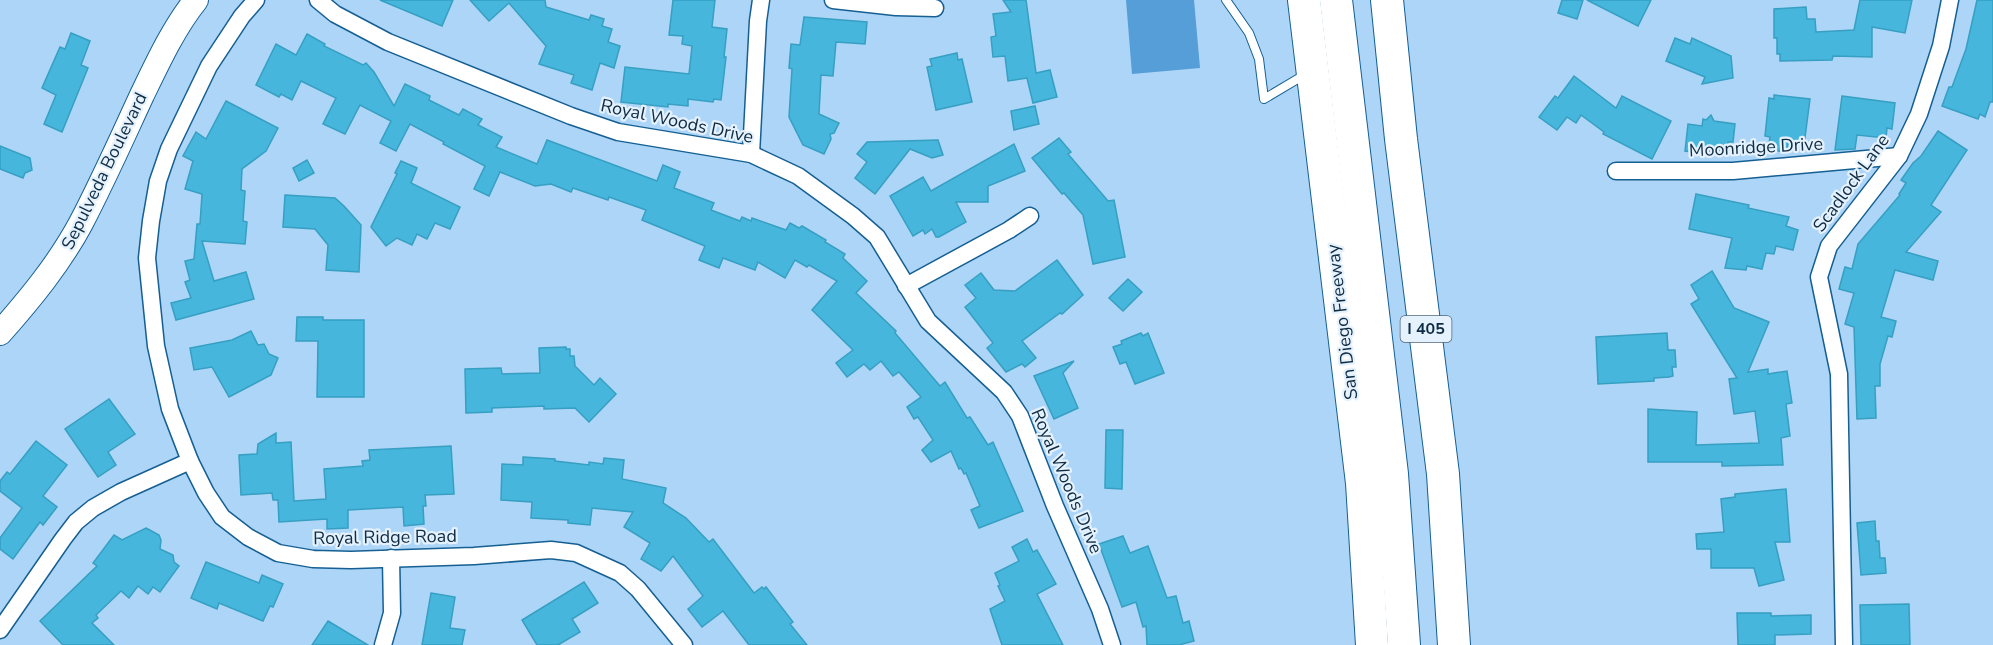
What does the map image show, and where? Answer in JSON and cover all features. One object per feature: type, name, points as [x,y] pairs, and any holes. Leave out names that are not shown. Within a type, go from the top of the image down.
[{"type":"highway","name":"San Diego Freeway","points":[[1304,0],[1362,483],[1372,645]]},
{"type":"highway","points":[[1336,0],[1392,474],[1404,645]]},
{"type":"highway","name":"I 405","points":[[1382,5],[1443,474],[1454,645]]},
{"type":"main road","name":"Sepulveda Boulevard","points":[[0,333],[31,298],[63,254],[81,223],[166,44],[196,0]]},
{"type":"street","name":"Royal Ridge Road","points":[[256,0],[242,16],[209,66],[169,149],[158,181],[147,258],[156,346],[170,409],[190,461],[206,493],[222,517],[248,537],[278,553],[351,560],[551,550],[576,553],[620,573],[638,589],[684,645]]},
{"type":"street","name":"Royal Woods Drive","points":[[318,0],[335,14],[388,42],[571,116],[627,134],[751,154],[798,176],[853,216],[877,237],[928,321],[1004,392],[1020,416],[1055,506],[1100,609],[1112,645]]},
{"type":"street","points":[[751,154],[761,0]]},
{"type":"street","points":[[833,0],[896,7],[935,8]]},
{"type":"street","name":"Scadlock Lane","points":[[1844,645],[1839,374],[1819,277],[1829,246],[1899,156],[1919,114],[1941,46],[1950,0]]},
{"type":"street","name":"Moonridge Drive","points":[[1616,171],[1733,171],[1899,156]]},
{"type":"street","points":[[906,286],[1009,230],[1030,216]]},
{"type":"street","points":[[0,630],[76,522],[93,508],[122,492],[190,461]]},
{"type":"street","points":[[382,645],[392,613],[391,558]]},
{"type":"lane","points":[[1226,0],[1250,33],[1259,59],[1264,99],[1311,70]]},
{"type":"water","points":[[1126,0],[1194,0],[1200,68],[1132,74]]},
{"type":"building","points":[[380,0],[453,0],[442,26]]},
{"type":"building","points":[[470,0],[545,0],[546,7],[589,20],[591,15],[604,19],[602,26],[612,29],[608,42],[620,46],[614,68],[600,63],[592,90],[571,83],[574,75],[539,64],[546,46],[509,3],[489,21]]},
{"type":"building","points":[[673,0],[715,0],[712,27],[727,29],[721,100],[714,99],[713,102],[688,99],[688,106],[668,104],[668,107],[621,102],[625,67],[689,74],[692,46],[682,44],[683,36],[669,35]]},
{"type":"building","points":[[1003,0],[1026,0],[1036,73],[1050,70],[1057,97],[1033,103],[1027,78],[1008,81],[1005,56],[993,57],[991,37],[996,36],[993,14],[1011,12]]},
{"type":"building","points":[[1562,0],[1583,0],[1577,19],[1558,13]]},
{"type":"building","points":[[1587,0],[1651,0],[1638,26]]},
{"type":"building","points":[[1860,0],[1912,0],[1905,33],[1872,27],[1872,57],[1833,56],[1832,60],[1780,61],[1780,54],[1777,54],[1777,38],[1774,38],[1774,9],[1806,7],[1807,19],[1815,19],[1816,32],[1854,30]]},
{"type":"building","points":[[1977,0],[1993,0],[1993,102],[1990,102],[1985,117],[1980,114],[1978,119],[1942,106],[1949,87],[1952,87],[1966,49]]},
{"type":"building","points":[[804,17],[867,22],[865,44],[836,42],[833,76],[821,75],[819,114],[839,123],[834,133],[830,134],[831,139],[824,154],[803,145],[789,117],[791,44],[800,45]]},
{"type":"building","points":[[71,33],[90,41],[81,65],[88,68],[62,132],[44,124],[56,95],[42,88],[60,47],[65,49]]},
{"type":"building","points":[[307,34],[325,44],[324,46],[363,65],[366,63],[394,106],[405,84],[430,96],[429,100],[459,115],[463,109],[482,119],[478,125],[502,137],[496,147],[537,164],[547,140],[657,181],[663,165],[680,172],[674,188],[714,203],[711,210],[740,221],[742,217],[751,221],[752,218],[786,230],[790,223],[799,228],[802,226],[826,240],[825,242],[845,254],[843,258],[867,281],[856,293],[896,331],[895,333],[940,386],[945,382],[967,418],[970,417],[988,445],[993,442],[1023,511],[979,528],[971,510],[980,506],[966,473],[964,474],[961,468],[959,469],[951,451],[931,462],[922,450],[933,440],[918,417],[914,419],[907,407],[921,397],[899,372],[893,376],[881,361],[870,370],[864,364],[847,377],[836,363],[853,350],[812,310],[837,281],[795,260],[785,278],[758,262],[755,270],[723,258],[719,268],[699,260],[705,246],[642,220],[646,210],[573,188],[571,192],[551,184],[535,186],[500,172],[489,196],[474,189],[485,166],[410,124],[396,151],[380,143],[391,121],[360,105],[345,134],[323,124],[336,98],[301,81],[292,100],[281,94],[279,97],[256,85],[276,44],[296,55]]},
{"type":"building","points":[[1675,38],[1690,44],[1692,38],[1731,56],[1733,78],[1702,84],[1705,77],[1666,61]]},
{"type":"building","points":[[957,53],[958,60],[962,59],[972,102],[936,110],[927,67],[932,66],[930,59]]},
{"type":"building","points":[[1574,76],[1616,108],[1622,96],[1671,121],[1652,159],[1603,134],[1604,132],[1581,115],[1576,123],[1567,117],[1557,130],[1539,117],[1555,96],[1558,98]]},
{"type":"building","points":[[1774,95],[1810,99],[1804,145],[1788,144],[1787,152],[1768,150],[1770,137],[1765,136],[1769,98],[1774,99]]},
{"type":"building","points":[[1842,96],[1895,103],[1892,129],[1887,128],[1886,138],[1857,135],[1855,149],[1835,150]]},
{"type":"building","points":[[226,101],[278,128],[266,151],[242,169],[241,190],[245,191],[243,221],[247,222],[245,244],[202,241],[214,281],[246,272],[254,299],[176,320],[171,303],[191,298],[185,282],[190,280],[185,261],[194,259],[202,194],[185,189],[193,161],[183,156],[196,132],[206,139]]},
{"type":"building","points":[[1035,106],[1039,124],[1014,130],[1011,111]]},
{"type":"building","points":[[1711,115],[1714,121],[1735,124],[1733,142],[1728,142],[1727,151],[1713,149],[1713,153],[1700,153],[1685,151],[1688,124],[1702,126],[1703,119],[1706,120]]},
{"type":"building","points":[[1938,131],[1967,150],[1931,205],[1941,212],[1906,252],[1938,261],[1933,280],[1895,270],[1881,317],[1896,321],[1892,337],[1888,336],[1880,364],[1880,386],[1875,386],[1876,418],[1857,419],[1854,327],[1845,324],[1854,293],[1839,289],[1845,267],[1852,269],[1858,244],[1900,195],[1906,183],[1901,180]]},
{"type":"building","points":[[1059,138],[1071,152],[1068,154],[1108,201],[1114,200],[1125,257],[1093,264],[1083,215],[1032,158]]},
{"type":"building","points":[[938,140],[943,155],[932,158],[910,149],[875,194],[855,178],[867,162],[857,154],[867,142]]},
{"type":"building","points":[[1014,144],[1025,171],[988,186],[988,202],[956,202],[966,222],[939,237],[936,237],[932,229],[925,234],[923,230],[913,236],[890,196],[923,177],[931,191]]},
{"type":"building","points":[[0,146],[30,158],[32,170],[25,173],[23,178],[0,169]]},
{"type":"building","points":[[307,160],[314,173],[299,181],[293,168]]},
{"type":"building","points":[[401,161],[417,168],[411,183],[460,207],[450,229],[435,223],[427,239],[417,234],[412,245],[397,238],[386,246],[371,227]]},
{"type":"building","points":[[1696,194],[1749,205],[1748,208],[1789,217],[1786,226],[1798,230],[1793,250],[1776,246],[1774,254],[1766,253],[1762,269],[1747,266],[1746,270],[1725,268],[1732,238],[1689,229]]},
{"type":"building","points":[[285,195],[335,198],[344,206],[361,225],[359,272],[326,270],[328,245],[315,229],[283,227]]},
{"type":"building","points":[[1057,260],[1083,295],[1062,314],[1060,313],[1022,341],[1036,358],[1025,367],[1022,364],[1006,372],[987,348],[993,343],[965,307],[976,298],[965,285],[981,273],[994,290],[1015,291]]},
{"type":"building","points":[[1712,271],[1734,308],[1769,322],[1748,372],[1768,369],[1768,374],[1787,371],[1792,403],[1786,404],[1790,436],[1781,438],[1783,465],[1722,466],[1722,462],[1648,462],[1648,409],[1697,412],[1696,445],[1759,443],[1755,411],[1734,414],[1729,379],[1737,378],[1691,304],[1699,299],[1691,285]]},
{"type":"building","points":[[1128,279],[1142,292],[1123,311],[1109,298]]},
{"type":"building","points":[[297,317],[323,317],[323,320],[364,320],[364,397],[317,397],[318,341],[296,341]]},
{"type":"building","points":[[251,331],[258,345],[264,344],[269,354],[278,358],[271,375],[229,397],[212,367],[194,370],[190,348],[232,340]]},
{"type":"building","points":[[1141,333],[1143,336],[1148,333],[1164,373],[1135,384],[1126,362],[1120,364],[1113,347]]},
{"type":"building","points":[[1667,333],[1668,350],[1675,350],[1676,367],[1672,367],[1673,376],[1654,378],[1654,381],[1598,384],[1596,337]]},
{"type":"building","points":[[566,347],[570,349],[570,356],[574,356],[575,366],[594,385],[600,378],[616,394],[589,422],[575,408],[544,409],[544,406],[492,408],[492,412],[466,413],[465,369],[501,368],[502,374],[540,373],[539,348]]},
{"type":"building","points":[[1074,361],[1063,373],[1078,408],[1054,419],[1034,376]]},
{"type":"building","points":[[109,399],[135,434],[108,452],[116,465],[98,477],[65,429]]},
{"type":"building","points":[[1106,430],[1123,430],[1122,489],[1105,488]]},
{"type":"building","points":[[276,433],[276,443],[291,442],[294,501],[326,499],[324,469],[363,466],[362,461],[370,460],[369,450],[451,446],[454,494],[425,495],[424,524],[404,526],[403,507],[348,510],[348,528],[327,529],[327,519],[279,522],[278,500],[273,500],[272,493],[241,495],[239,455],[257,454],[258,444]]},
{"type":"building","points":[[36,441],[67,465],[43,496],[57,507],[43,525],[40,522],[13,559],[0,549],[0,538],[22,508],[0,491],[0,481],[7,472],[10,474]]},
{"type":"building","points":[[523,457],[555,459],[555,461],[589,465],[589,462],[603,464],[604,458],[624,460],[622,479],[666,488],[663,503],[686,518],[709,542],[713,539],[754,593],[766,587],[793,622],[790,624],[807,645],[749,645],[723,611],[702,627],[688,609],[703,596],[673,556],[661,571],[641,559],[650,543],[624,527],[633,512],[592,508],[590,525],[568,523],[568,520],[531,518],[532,502],[501,500],[502,464],[523,465]]},
{"type":"building","points":[[1786,489],[1790,542],[1775,542],[1784,580],[1759,586],[1754,568],[1711,568],[1711,549],[1697,549],[1696,534],[1724,532],[1721,499],[1735,497],[1735,494]]},
{"type":"building","points":[[1875,521],[1876,541],[1879,541],[1880,558],[1885,558],[1886,573],[1861,575],[1857,523]]},
{"type":"building","points":[[146,528],[159,535],[160,549],[173,555],[174,562],[179,566],[160,592],[153,587],[148,594],[138,586],[129,598],[121,591],[96,615],[98,618],[92,623],[114,645],[63,645],[40,621],[97,566],[93,563],[114,535],[122,540]]},
{"type":"building","points":[[1123,536],[1130,553],[1148,546],[1167,598],[1176,596],[1183,623],[1189,621],[1194,641],[1179,645],[1147,645],[1146,626],[1143,627],[1136,602],[1122,607],[1099,544]]},
{"type":"building","points":[[1027,539],[1033,552],[1037,550],[1056,584],[1037,594],[1063,645],[1002,645],[990,609],[1005,601],[995,573],[1019,561],[1012,547]]},
{"type":"building","points":[[206,562],[259,583],[262,575],[283,584],[273,607],[270,606],[263,621],[219,603],[217,609],[191,598]]},
{"type":"building","points":[[584,582],[598,603],[572,619],[580,632],[558,645],[537,645],[522,620]]},
{"type":"building","points":[[431,593],[455,597],[450,628],[465,630],[462,645],[422,645]]},
{"type":"building","points":[[1909,604],[1910,645],[1861,645],[1860,605]]},
{"type":"building","points":[[1737,613],[1771,613],[1771,616],[1811,615],[1811,634],[1775,635],[1775,645],[1738,645]]},
{"type":"building","points":[[328,621],[368,645],[312,645]]}]
